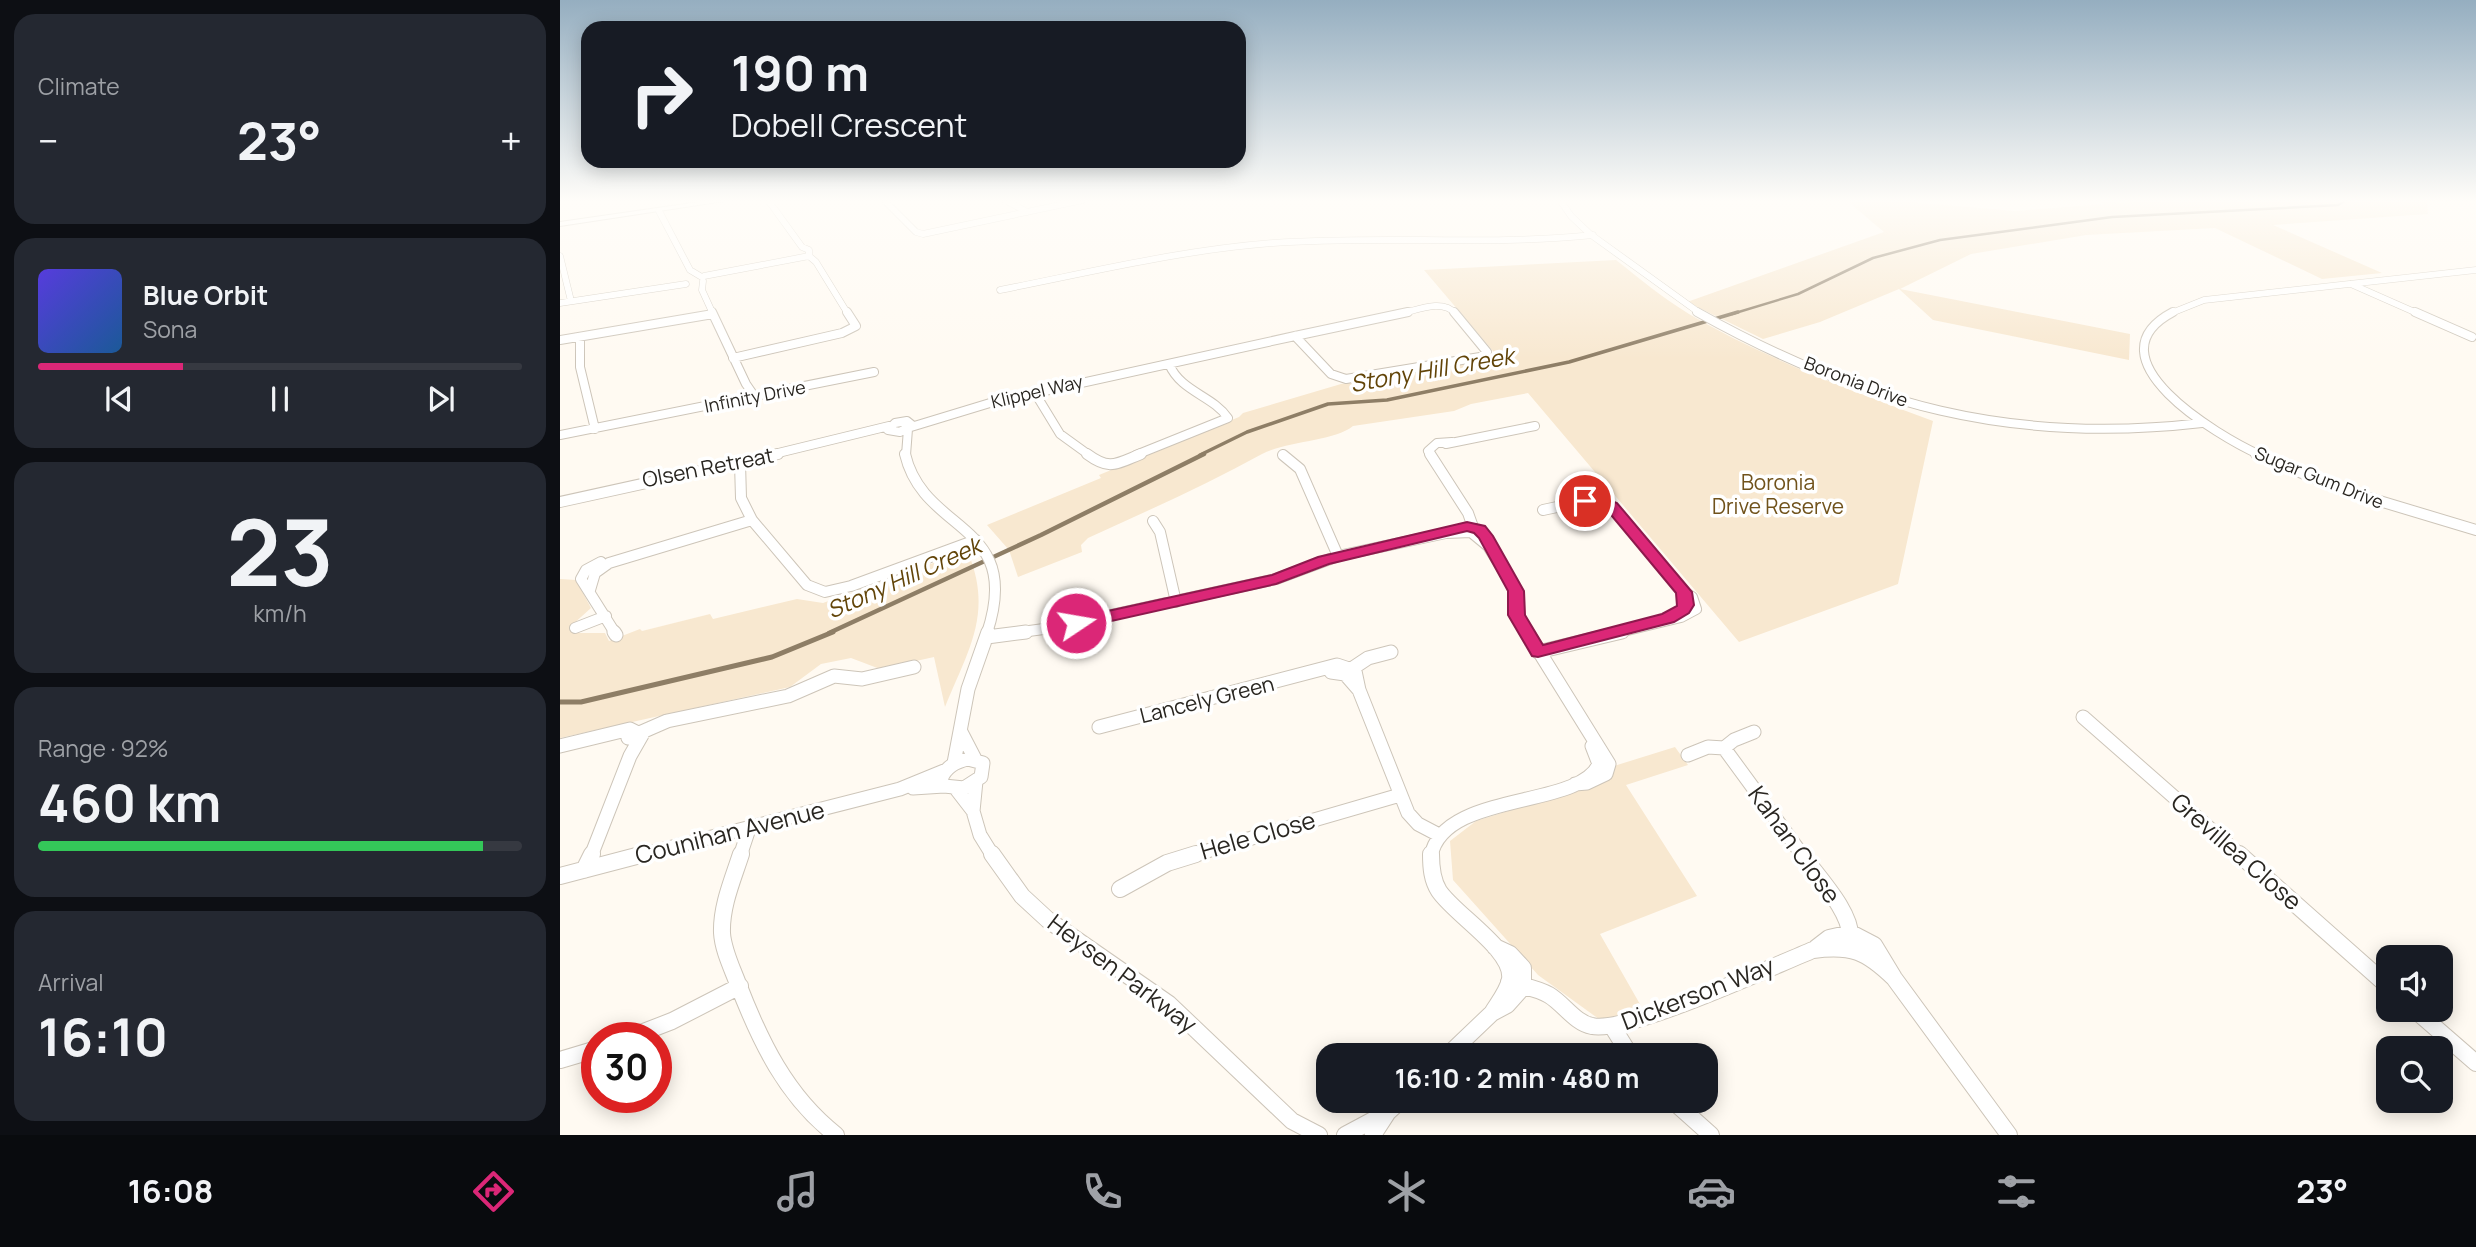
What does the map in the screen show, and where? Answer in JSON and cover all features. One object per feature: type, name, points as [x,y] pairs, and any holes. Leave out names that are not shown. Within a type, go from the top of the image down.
[{"type":"street","points":[[682,253],[690,270],[703,280],[713,313],[746,384],[755,397]]},
{"type":"street","points":[[734,359],[856,327],[816,266],[804,253]]},
{"type":"street","points":[[1000,290],[1199,253]]},
{"type":"street","name":"Boronia Drive","points":[[1617,253],[1697,312],[1851,385],[1891,399],[1989,422],[2066,430],[2119,431],[2202,423]]},
{"type":"street","points":[[560,256],[568,292],[564,302]]},
{"type":"street","points":[[564,302],[703,280],[805,257]]},
{"type":"street","points":[[687,282],[690,270]]},
{"type":"street","name":"Sugar Gum Drive","points":[[2476,270],[2204,300],[2180,307],[2155,322],[2143,344],[2144,358],[2163,391],[2202,423],[2273,462],[2333,487],[2384,505],[2476,530]]},
{"type":"street","points":[[687,282],[703,280]]},
{"type":"street","points":[[2349,283],[2472,337]]},
{"type":"street","name":"Klippel Way","points":[[891,430],[899,422],[909,426],[1037,392],[1139,369],[1170,365],[1296,334],[1423,308],[1442,307],[1454,312],[1487,352],[1340,379],[1331,374],[1296,334]]},
{"type":"street","points":[[560,340],[713,313]]},
{"type":"street","points":[[584,336],[580,350],[580,368],[590,415],[590,429]]},
{"type":"street","points":[[1037,392],[1060,433],[1106,466],[1208,427],[1222,416],[1215,407],[1190,393],[1170,365]]},
{"type":"street","name":"Infinity Drive","points":[[560,436],[873,372]]},
{"type":"street","points":[[743,399],[746,384]]},
{"type":"street","points":[[909,426],[904,443],[909,473],[919,488],[974,538],[984,550],[993,569],[996,600],[988,635],[970,680],[950,777]]},
{"type":"street","points":[[1461,1043],[1492,1013],[1507,1005],[1523,968],[1510,954],[1493,946],[1454,908],[1434,879],[1430,862],[1439,835],[1455,821],[1575,784],[1600,779],[1609,770],[1605,754],[1588,733],[1517,615],[1516,591],[1488,546],[1472,529],[1435,461],[1437,448],[1452,442],[1535,426]]},
{"type":"street","points":[[891,430],[904,443]]},
{"type":"street","name":"Olsen Retreat","points":[[560,502],[671,474],[744,467],[856,436],[891,430]]},
{"type":"street","points":[[1283,455],[1300,469],[1338,556]]},
{"type":"street","points":[[744,467],[741,498],[751,517],[807,585],[809,594],[821,598],[974,538]]},
{"type":"street","points":[[1538,652],[1668,618],[1681,617],[1696,609],[1692,597],[1684,592],[1608,503],[1585,501],[1543,510]]},
{"type":"street","points":[[616,635],[590,590],[590,579],[594,572],[618,560],[665,548],[751,517]]},
{"type":"street","points":[[1153,521],[1160,532],[1176,602]]},
{"type":"street","points":[[988,635],[1028,631],[1176,602],[1276,579],[1338,556],[1472,529]]},
{"type":"street","points":[[575,628],[606,616]]},
{"type":"street","name":"Lancely Green","points":[[1099,727],[1315,673],[1348,671],[1368,658],[1391,652]]},
{"type":"street","points":[[560,746],[593,739],[636,735],[678,720],[788,696],[834,676],[862,679],[914,667]]},
{"type":"street","points":[[1348,671],[1359,690],[1413,819],[1439,835]]},
{"type":"street","name":"Grevillea Close","points":[[2083,717],[2376,975]]},
{"type":"street","points":[[950,777],[975,759],[961,732]]},
{"type":"street","points":[[1688,755],[1708,747],[1724,748],[1734,740],[1754,732]]},
{"type":"street","points":[[590,869],[636,735]]},
{"type":"street","name":"Kahan Close","points":[[1724,748],[1844,913],[1851,940]]},
{"type":"street","name":"Heysen Parkway","points":[[972,811],[976,781],[984,767],[975,759]]},
{"type":"street","points":[[950,777],[976,781]]},
{"type":"street","name":"Heysen Parkway","points":[[950,777],[972,811],[980,835],[998,865],[1022,896],[1048,920],[1169,1004],[1234,1063],[1296,1128],[1319,1135]]},
{"type":"street","name":"Counihan Avenue","points":[[560,876],[950,777]]},
{"type":"street","name":"Hele Close","points":[[1120,889],[1167,863],[1401,795]]},
{"type":"street","points":[[743,830],[723,918],[722,936],[773,1065],[834,1134]]},
{"type":"street","points":[[1851,940],[1894,978],[2009,1135]]},
{"type":"street","name":"Dickerson Way","points":[[1516,984],[1545,993],[1563,1004],[1584,1023],[1596,1027],[1612,1026],[1643,1017],[1813,950],[1851,940]]},
{"type":"street","points":[[669,1022],[740,986]]},
{"type":"street","points":[[2429,1022],[2476,1063]]},
{"type":"street","points":[[1612,1026],[1623,1043]]},
{"type":"street","points":[[560,1060],[581,1054]]},
{"type":"street","points":[[1345,1135],[1384,1113]]},
{"type":"street","points":[[1373,1135],[1390,1113]]},
{"type":"street","points":[[1686,1113],[1711,1135]]},
{"type":"green space","points":[[1825,253],[1977,253],[1900,289],[2130,334],[2129,360],[1933,320],[1899,289],[1820,322],[1763,339],[1687,302]]},
{"type":"green space","points":[[2267,253],[2337,253],[2382,273],[2322,279]]},
{"type":"green space","name":"Boronia Drive Reserve","points":[[1616,260],[1670,301],[1718,330],[1809,373],[1933,421],[1898,584],[1739,642],[1528,393],[1471,404],[1454,411],[1353,426],[1335,435],[1272,450],[1088,538],[1081,545],[1082,552],[1018,577],[1009,550],[987,525],[1101,478],[1099,475],[1243,413],[1341,384],[1498,357],[1424,270]]},
{"type":"green space","points":[[958,554],[969,555],[976,577],[978,615],[969,651],[945,707],[934,657],[880,669],[851,658],[821,664],[790,687],[560,738],[560,579],[576,580],[591,608],[571,626],[573,633],[605,633],[609,641],[640,629],[642,631],[710,614],[713,619],[797,599],[823,603]]},
{"type":"green space","points":[[1675,747],[1688,765],[1626,785],[1697,896],[1600,934],[1641,1006],[1603,1022],[1538,975],[1453,880],[1450,841],[1476,821],[1599,783],[1614,766]]},
{"type":"waterway","name":"Stony Hill Creek","points":[[1732,314],[1798,294],[1873,258],[1892,253]]},
{"type":"waterway","name":"Stony Hill Creek","points":[[1200,455],[1247,432],[1328,404],[1387,400],[1569,362],[1738,312]]},
{"type":"waterway","name":"Stony Hill Creek","points":[[829,633],[1041,535],[1204,454]]},
{"type":"waterway","name":"Stony Hill Creek","points":[[560,702],[581,702],[772,657],[833,632]]},
{"type":"route","points":[[1076,623],[1276,579],[1324,560],[1467,526],[1479,530],[1485,536],[1488,546],[1516,591],[1517,615],[1538,652],[1668,618],[1683,610],[1686,605],[1684,592],[1612,506],[1602,501],[1585,501]]}]
